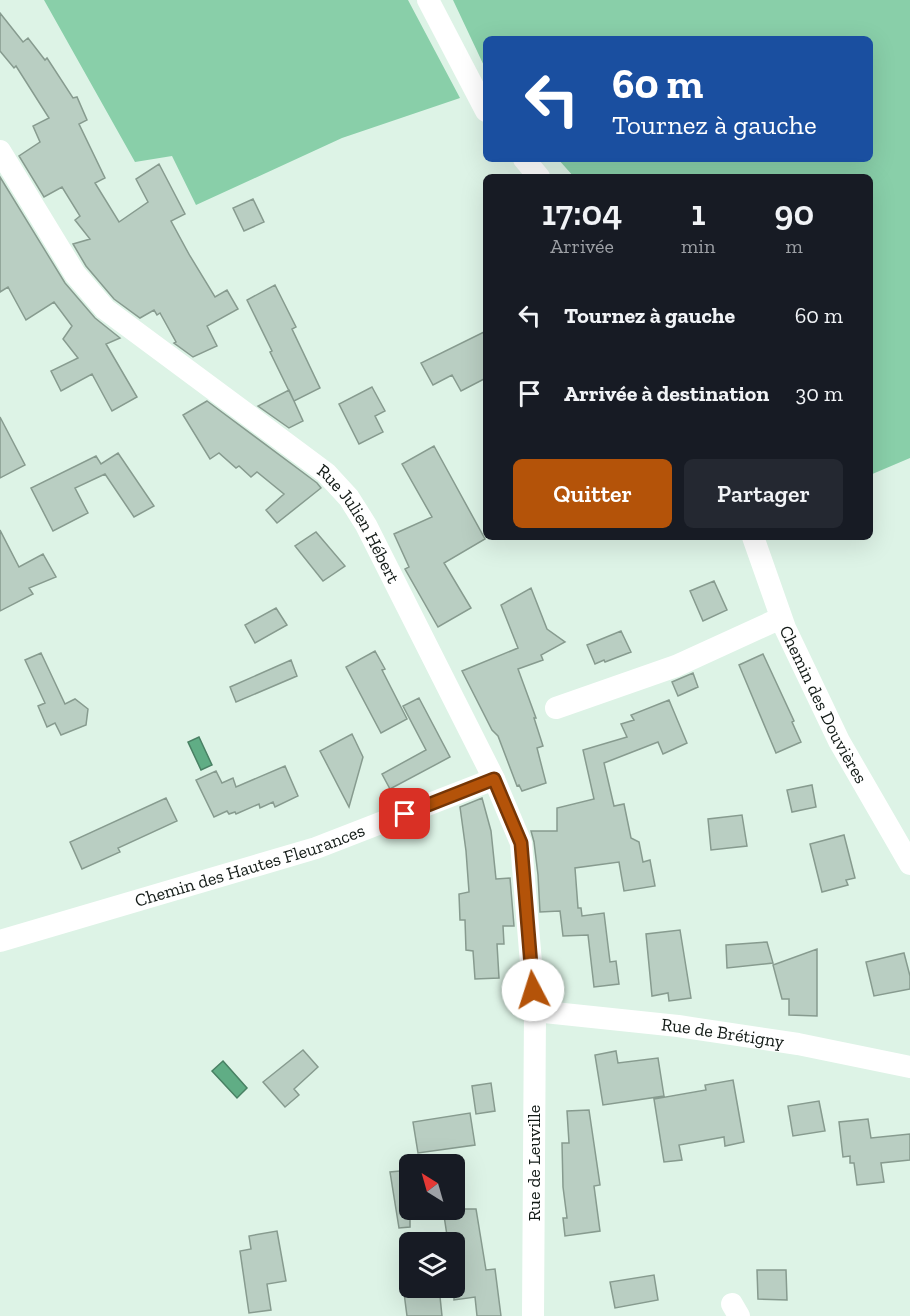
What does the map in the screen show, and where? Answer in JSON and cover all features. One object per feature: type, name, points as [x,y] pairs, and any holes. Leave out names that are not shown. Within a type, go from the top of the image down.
[{"type":"street","points":[[429,0],[483,105]]},
{"type":"street","name":"Rue Julien Hébert","points":[[0,152],[75,274],[105,309],[326,473],[349,498],[366,525],[494,779],[521,843],[535,1011]]},
{"type":"street","points":[[526,162],[536,174]]},
{"type":"street","name":"Chemin des Douvières","points":[[754,540],[782,618],[839,741],[910,864]]},
{"type":"street","points":[[556,708],[676,666],[782,618]]},
{"type":"street","name":"Chemin des Hautes Fleurances","points":[[0,941],[316,848],[494,779]]},
{"type":"street","name":"Rue de Brétigny","points":[[535,1011],[678,1026],[798,1044],[910,1067]]},
{"type":"street","name":"Rue de Leuville","points":[[533,1316],[535,1011]]},
{"type":"shaded area","points":[[44,0],[408,0],[460,98],[342,138],[196,205],[172,156],[135,162]]},
{"type":"shaded area","points":[[453,0],[910,0],[910,458],[873,474],[873,174],[571,174],[561,162],[873,162],[873,36],[483,36],[483,64]]},
{"type":"shaded area","points":[[199,737],[212,765],[201,770],[188,742]]},
{"type":"shaded area","points":[[223,1061],[247,1088],[237,1098],[212,1071]]},
{"type":"building","points":[[0,13],[23,42],[28,38],[45,60],[47,58],[73,98],[77,97],[87,120],[79,124],[105,178],[95,183],[119,222],[148,202],[136,179],[159,164],[185,214],[171,221],[190,256],[215,297],[227,290],[238,309],[207,326],[217,346],[193,357],[174,343],[176,342],[160,313],[157,315],[154,310],[140,318],[114,299],[86,266],[73,244],[90,239],[75,220],[80,216],[62,187],[44,197],[19,156],[40,142],[33,126],[49,118],[16,66],[14,68],[0,51]]},
{"type":"building","points":[[0,177],[65,283],[95,318],[120,338],[106,344],[137,397],[112,411],[92,374],[61,391],[51,371],[78,358],[63,339],[72,326],[54,302],[26,320],[8,287],[0,292]]},
{"type":"building","points":[[253,199],[264,222],[244,231],[233,208]]},
{"type":"building","points":[[275,285],[296,327],[292,329],[320,388],[294,401],[247,300]]},
{"type":"building","points":[[483,332],[483,380],[461,391],[452,375],[433,385],[421,363]]},
{"type":"building","points":[[372,387],[385,411],[375,416],[383,432],[359,444],[339,404]]},
{"type":"building","points":[[289,390],[303,421],[289,428],[258,406]]},
{"type":"building","points":[[207,401],[321,488],[277,523],[266,510],[284,494],[257,472],[251,477],[219,453],[210,459],[183,415]]},
{"type":"building","points":[[0,417],[25,465],[0,478]]},
{"type":"building","points":[[434,446],[483,535],[483,540],[444,563],[471,608],[438,627],[405,569],[409,567],[394,534],[432,517],[402,464]]},
{"type":"building","points":[[118,453],[154,506],[134,517],[105,474],[75,488],[88,513],[53,531],[31,488],[96,456],[101,464]]},
{"type":"building","points":[[0,530],[19,567],[43,554],[56,577],[29,588],[33,594],[0,611]]},
{"type":"building","points":[[316,532],[345,566],[323,581],[295,546]]},
{"type":"building","points":[[714,581],[727,610],[703,621],[690,591]]},
{"type":"building","points":[[531,588],[547,629],[565,642],[541,655],[543,660],[518,669],[536,718],[534,718],[543,746],[537,748],[546,783],[522,791],[519,785],[517,786],[498,736],[492,730],[462,671],[518,648],[501,605]]},
{"type":"building","points":[[276,608],[287,625],[255,643],[245,625]]},
{"type":"building","points":[[621,631],[631,652],[595,664],[587,645]]},
{"type":"building","points":[[375,651],[407,719],[381,733],[346,667]]},
{"type":"building","points":[[41,653],[65,704],[75,699],[88,709],[86,725],[61,735],[55,723],[47,727],[38,706],[45,703],[25,660]]},
{"type":"building","points":[[763,654],[794,721],[792,722],[801,742],[776,753],[739,665]]},
{"type":"building","points":[[291,660],[297,676],[236,702],[230,687]]},
{"type":"building","points":[[693,673],[698,687],[678,696],[672,682]]},
{"type":"building","points":[[419,698],[450,757],[390,789],[382,774],[426,750],[403,706]]},
{"type":"building","points":[[669,700],[687,743],[663,754],[658,742],[604,763],[614,806],[624,804],[631,838],[639,842],[643,862],[650,860],[655,886],[624,891],[619,862],[575,868],[578,908],[581,908],[582,916],[604,913],[610,962],[616,961],[619,984],[594,987],[588,935],[563,936],[560,911],[540,912],[538,875],[531,831],[557,831],[557,808],[594,799],[583,750],[627,737],[621,724],[634,720],[631,715]]},
{"type":"building","points":[[352,734],[363,757],[349,807],[320,751]]},
{"type":"building","points":[[285,766],[298,796],[275,807],[273,802],[260,808],[259,804],[236,814],[235,812],[229,814],[227,811],[214,817],[196,780],[216,771],[222,783],[233,778],[236,787]]},
{"type":"building","points":[[812,785],[816,807],[792,812],[787,790]]},
{"type":"building","points":[[166,798],[177,821],[118,848],[120,852],[82,869],[70,842]]},
{"type":"building","points":[[482,798],[491,831],[496,879],[510,878],[514,926],[503,926],[504,944],[497,944],[499,978],[475,979],[473,951],[466,950],[465,920],[460,920],[459,894],[469,892],[460,807]]},
{"type":"building","points":[[742,815],[747,846],[711,850],[708,819]]},
{"type":"building","points":[[844,835],[855,878],[846,880],[848,885],[822,892],[810,844]]},
{"type":"building","points":[[680,930],[691,998],[669,1001],[668,993],[652,996],[646,934]]},
{"type":"building","points":[[767,942],[773,963],[727,968],[726,945]]},
{"type":"building","points":[[817,949],[817,1016],[789,1015],[789,999],[782,999],[773,965]]},
{"type":"building","points":[[904,953],[910,976],[910,989],[874,996],[866,962]]},
{"type":"building","points":[[303,1050],[318,1067],[294,1089],[299,1095],[285,1107],[263,1082]]},
{"type":"building","points":[[616,1051],[618,1063],[658,1058],[664,1096],[603,1105],[595,1055]]},
{"type":"building","points":[[733,1080],[744,1142],[725,1146],[724,1137],[679,1145],[682,1160],[664,1162],[654,1099],[706,1090],[705,1085]]},
{"type":"building","points":[[491,1083],[495,1111],[476,1114],[472,1086]]},
{"type":"building","points":[[819,1101],[825,1131],[793,1136],[788,1106]]},
{"type":"building","points":[[589,1110],[600,1185],[594,1186],[600,1231],[565,1236],[563,1218],[567,1218],[563,1187],[562,1143],[569,1143],[567,1111]]},
{"type":"building","points":[[470,1113],[475,1145],[418,1153],[413,1122]]},
{"type":"building","points":[[868,1119],[871,1138],[910,1134],[910,1160],[881,1163],[884,1182],[857,1185],[854,1163],[850,1163],[850,1156],[843,1157],[839,1122]]},
{"type":"building","points":[[399,1171],[399,1220],[410,1220],[410,1227],[399,1228],[390,1172]]},
{"type":"building","points":[[465,1209],[476,1209],[486,1270],[495,1269],[501,1316],[477,1316],[475,1297],[454,1300],[454,1298],[465,1298],[465,1232],[446,1232],[445,1220],[465,1220]]},
{"type":"building","points":[[277,1231],[286,1281],[267,1284],[271,1310],[249,1313],[240,1251],[251,1249],[249,1236]]},
{"type":"building","points":[[757,1270],[786,1270],[787,1300],[758,1299]]},
{"type":"building","points":[[654,1275],[658,1300],[615,1308],[610,1282]]},
{"type":"building","points":[[405,1298],[440,1298],[442,1316],[407,1316]]},
{"type":"route","points":[[405,814],[494,779],[521,843],[533,990]]}]
